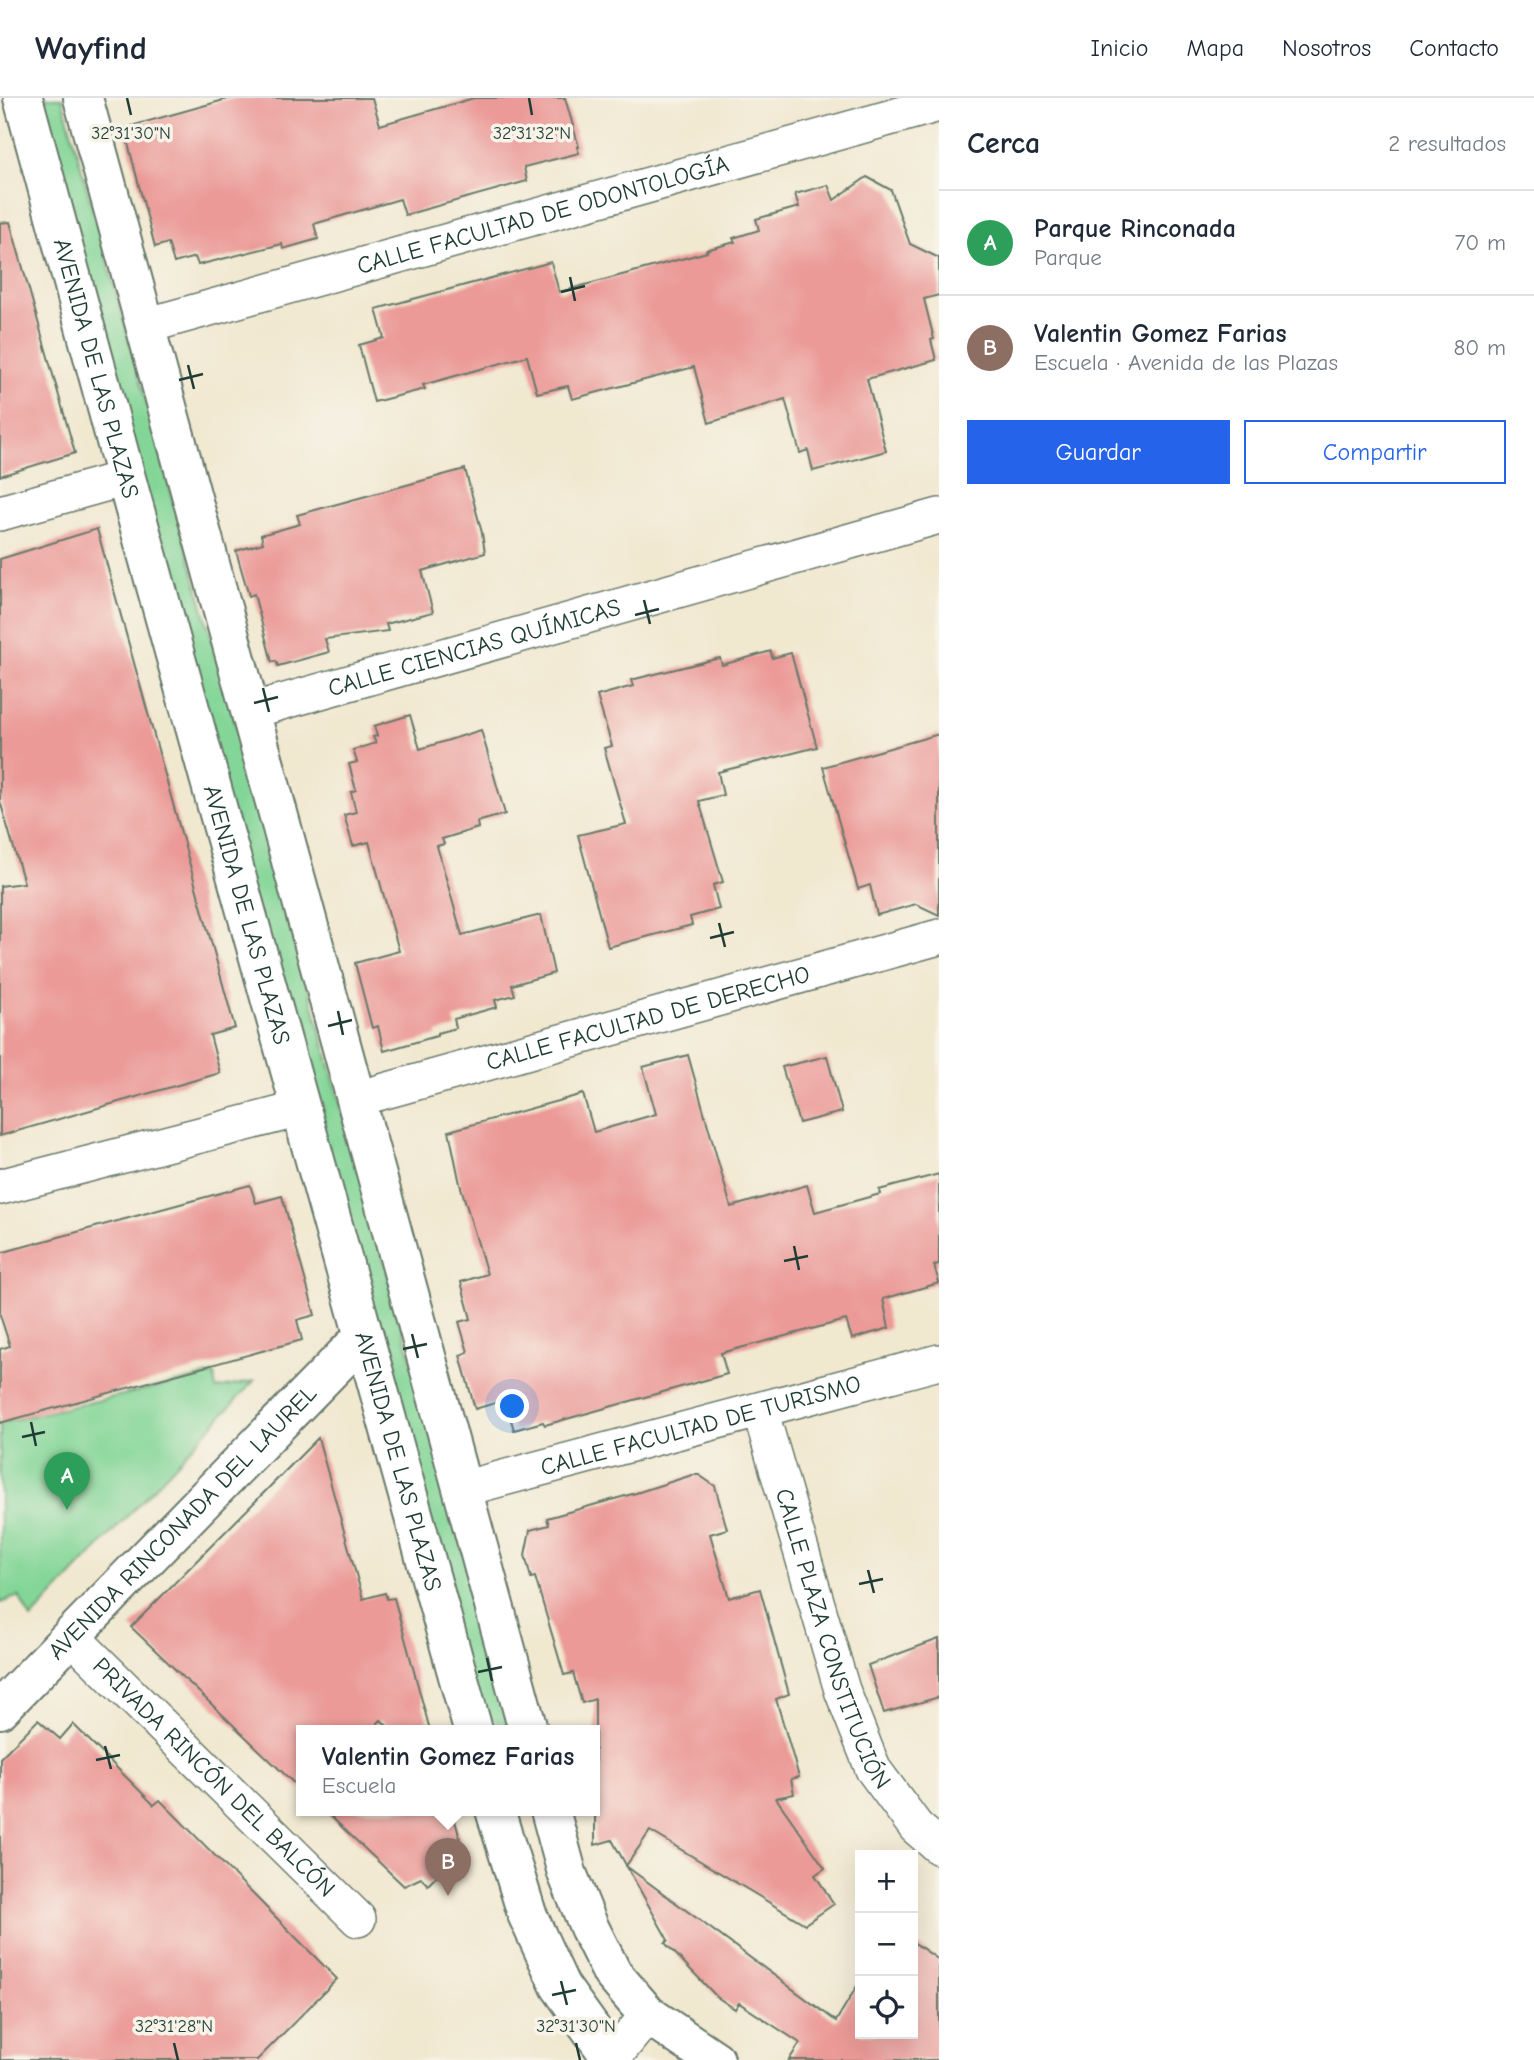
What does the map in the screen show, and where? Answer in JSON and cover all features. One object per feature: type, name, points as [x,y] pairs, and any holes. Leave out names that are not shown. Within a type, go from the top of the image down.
[{"type":"street","name":"AVENIDA DE LAS PLAZAS","points":[[23,98],[471,1725]]},
{"type":"street","points":[[83,98],[527,1725]]},
{"type":"street","name":"CALLE FACULTAD DE ODONTOLOGÍA","points":[[145,326],[939,104]]},
{"type":"street","points":[[0,513],[126,478]]},
{"type":"street","name":"CALLE CIENCIAS QUÍMICAS","points":[[250,711],[939,516]]},
{"type":"street","name":"CALLE FACULTAD DE DERECHO","points":[[356,1099],[939,937]]},
{"type":"street","points":[[0,1187],[300,1108]]},
{"type":"street","name":"AVENIDA RINCONADA DEL LAUREL","points":[[0,1709],[363,1336]]},
{"type":"street","name":"CALLE FACULTAD DE TURISMO","points":[[462,1489],[939,1362]]},
{"type":"street","name":"CALLE PLAZA CONSTITUCIÓN","points":[[760,1410],[842,1690],[873,1769],[916,1826],[939,1847]]},
{"type":"street","name":"PRIVADA RINCÓN DEL BALCÓN","points":[[71,1636],[358,1919]]},
{"type":"street","points":[[497,1816],[527,1914],[560,1986],[612,2060],[648,2015]]},
{"type":"street","points":[[552,1816],[567,1873],[612,1973],[648,2015],[715,2060]]},
{"type":"green space","points":[[29,98],[62,98],[513,1725],[479,1725]]},
{"type":"green space","points":[[214,1374],[216,1389],[254,1381],[31,1619],[19,1596],[0,1603],[0,1423]]},
{"type":"building","points":[[231,98],[372,98],[380,125],[474,98],[565,98],[579,153],[524,167],[527,181],[405,215],[400,199],[314,224],[318,239],[283,249],[282,244],[198,265],[195,257],[174,263],[168,243],[155,247],[124,128]]},
{"type":"building","points":[[867,177],[891,190],[910,244],[939,258],[939,295],[924,299],[936,360],[867,379],[886,451],[813,471],[808,450],[800,453],[785,399],[709,423],[694,367],[572,399],[568,386],[537,393],[527,356],[423,385],[425,389],[374,402],[359,345],[384,338],[376,309],[551,262],[559,292],[735,242],[733,238],[759,230],[756,219],[799,207],[795,194],[828,185],[834,200]]},
{"type":"building","points":[[10,222],[75,453],[0,476],[0,223]]},
{"type":"building","points":[[465,469],[485,553],[422,571],[433,612],[386,624],[388,631],[325,639],[329,652],[278,666],[276,661],[272,662],[254,594],[249,596],[236,551],[263,543],[261,535],[300,524],[297,515]]},
{"type":"building","points":[[97,529],[235,1028],[210,1035],[220,1073],[0,1136],[0,886],[24,883],[0,801],[0,559]]},
{"type":"building","points":[[771,651],[772,658],[791,653],[817,747],[718,772],[723,795],[699,801],[723,882],[713,885],[719,909],[690,917],[692,925],[608,947],[578,835],[626,824],[604,748],[612,746],[597,696],[633,686],[631,680],[720,658],[722,665]]},
{"type":"building","points":[[410,715],[420,749],[481,730],[505,814],[477,822],[478,828],[442,839],[444,844],[437,846],[462,935],[541,915],[554,973],[512,985],[515,995],[495,1000],[497,1007],[454,1019],[456,1028],[384,1051],[378,1026],[372,1028],[355,963],[399,951],[369,842],[353,846],[344,815],[356,812],[351,792],[356,790],[349,764],[357,762],[353,750],[376,743],[373,737],[377,736],[374,726]]},
{"type":"building","points":[[939,734],[939,915],[916,904],[877,915],[870,885],[858,889],[823,767]]},
{"type":"building","points":[[688,1055],[731,1207],[807,1185],[815,1212],[880,1194],[879,1190],[939,1174],[939,1264],[934,1265],[939,1283],[883,1299],[889,1328],[852,1339],[846,1320],[721,1353],[727,1374],[545,1425],[543,1422],[514,1430],[505,1400],[475,1409],[460,1355],[468,1352],[459,1322],[471,1319],[461,1282],[487,1274],[460,1184],[449,1131],[583,1094],[594,1132],[656,1114],[643,1067]]},
{"type":"building","points":[[827,1056],[842,1112],[799,1123],[782,1067]]},
{"type":"building","points":[[250,1185],[256,1203],[282,1196],[315,1315],[297,1320],[302,1340],[0,1423],[0,1349],[10,1346],[0,1315],[0,1253]]},
{"type":"building","points":[[318,1438],[363,1599],[385,1593],[387,1599],[394,1598],[429,1725],[386,1725],[381,1720],[376,1725],[296,1725],[296,1785],[131,1627]]},
{"type":"building","points":[[699,1475],[715,1486],[727,1529],[710,1534],[729,1598],[760,1589],[789,1694],[776,1699],[799,1777],[791,1779],[794,1794],[776,1798],[825,1868],[815,1875],[834,1904],[805,1924],[650,1831],[626,1866],[612,1840],[595,1845],[595,1816],[600,1816],[600,1725],[595,1725],[595,1699],[582,1703],[573,1673],[564,1675],[535,1577],[531,1578],[525,1555],[530,1530],[549,1525],[547,1518]]},
{"type":"building","points":[[939,1639],[939,1697],[884,1713],[868,1665]]},
{"type":"building","points":[[38,1720],[60,1739],[73,1724],[154,1805],[160,1800],[337,1979],[257,2060],[0,2060],[0,1758]]},
{"type":"building","points":[[330,1816],[454,1816],[463,1849],[428,1885],[421,1878],[404,1886]]},
{"type":"building","points":[[627,1867],[836,2021],[855,1989],[855,2039],[918,2039],[918,1945],[939,1960],[939,2060],[789,2060],[800,2043],[739,2003],[735,2009],[717,1997],[665,1943],[668,1940]]},
{"type":"place","name":"Parque Rinconada","points":[[67,1510]]},
{"type":"place","name":"Valentin Gomez Farias","points":[[448,1896]]}]
